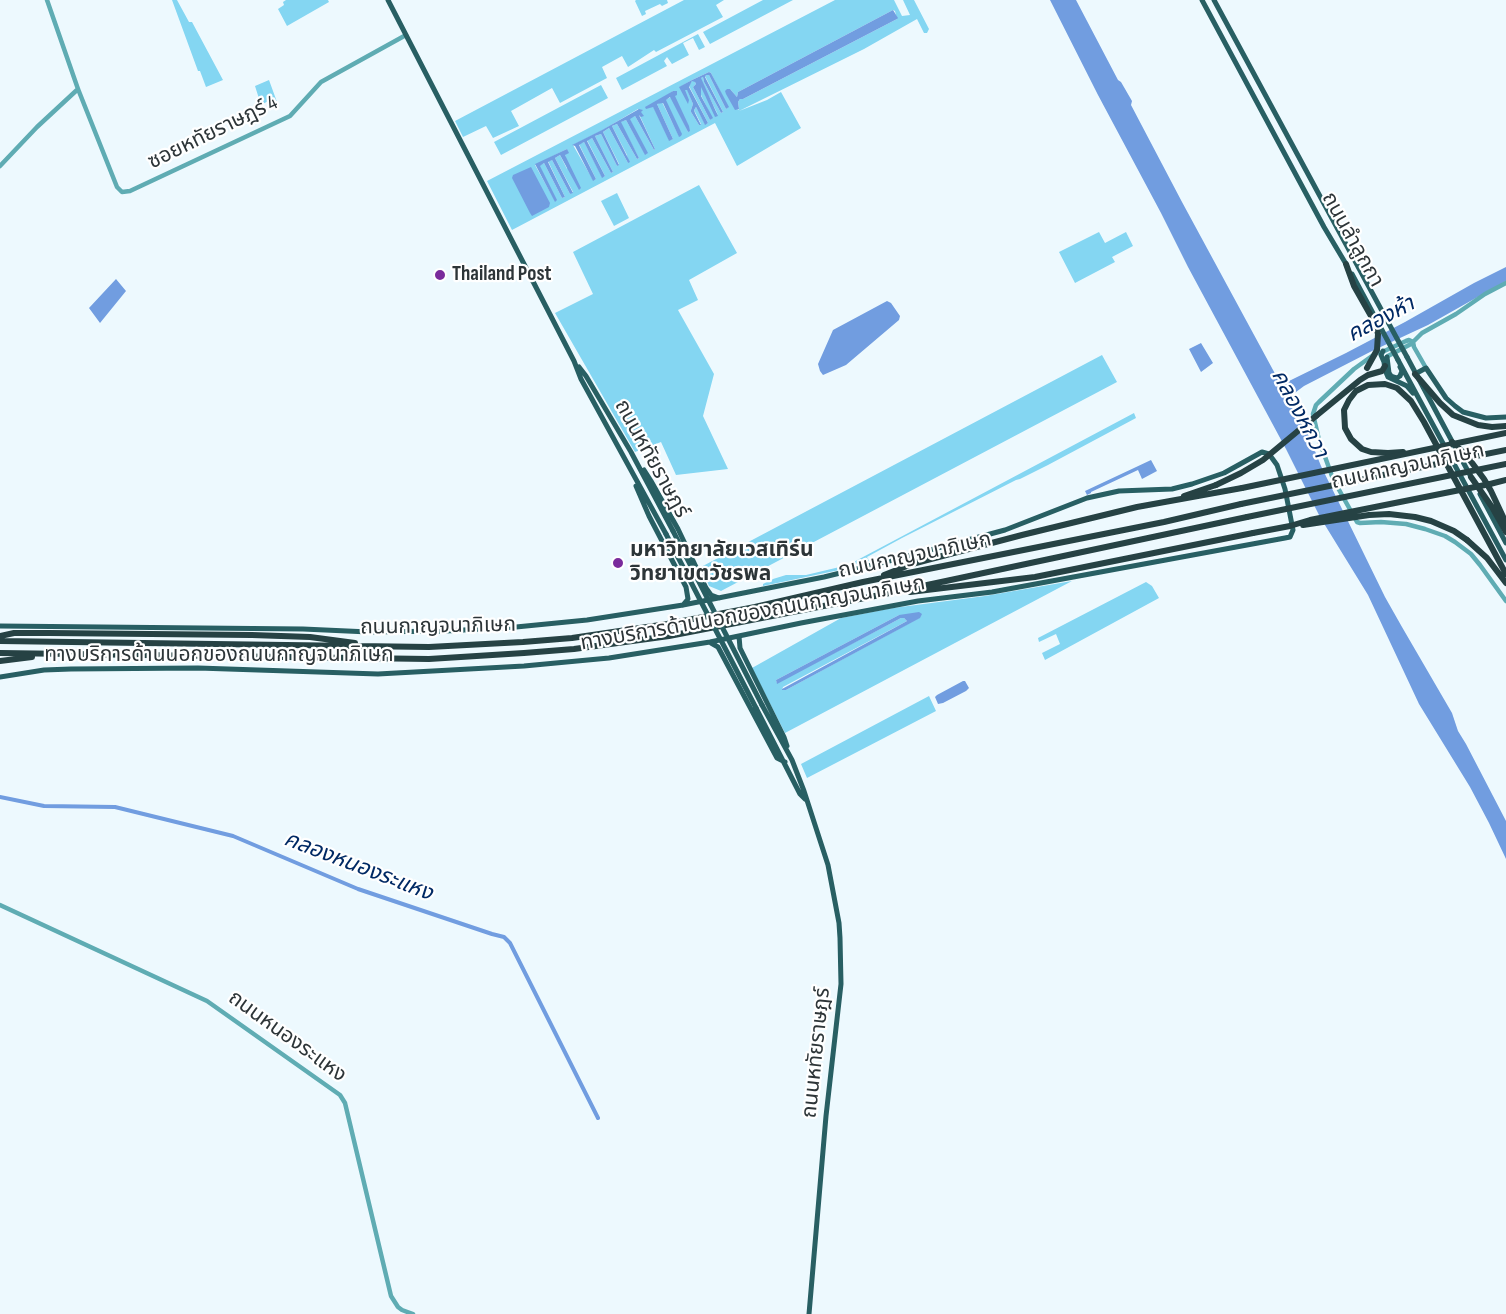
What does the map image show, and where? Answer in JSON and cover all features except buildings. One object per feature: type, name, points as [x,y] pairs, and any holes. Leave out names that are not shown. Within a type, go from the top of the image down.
[{"type":"highway","points":[[1341,394],[1367,368],[1374,357],[1378,334],[1375,323],[1354,286],[1346,264]]},
{"type":"highway","points":[[863,582],[912,564],[1022,535],[1172,500],[1216,485],[1263,460],[1341,394],[1364,377],[1382,371],[1385,366]]},
{"type":"highway","points":[[1416,374],[1453,415],[1478,425],[1506,426]]},
{"type":"highway","points":[[1424,449],[1375,453],[1358,446],[1345,428],[1344,410],[1348,400],[1361,387],[1380,383],[1393,386],[1404,394],[1414,406],[1506,573]]},
{"type":"highway","points":[[1172,500],[1193,498],[1506,433]]},
{"type":"highway","points":[[1431,436],[1502,559],[1506,562]]},
{"type":"highway","points":[[1451,442],[1467,456],[1484,479],[1506,523]]},
{"type":"highway","name":"ถนนกาญจนาภิเษก","points":[[0,641],[429,647],[607,633],[755,607],[863,582],[1506,450]]},
{"type":"highway","name":"ถนนกาญจนาภิเษก","points":[[0,653],[429,658],[597,646],[669,636],[880,595],[1506,464]]},
{"type":"highway","points":[[1471,477],[1506,532]]},
{"type":"highway","points":[[1290,526],[1506,481]]},
{"type":"highway","points":[[880,595],[1035,577],[1290,526],[1389,514],[1423,519],[1447,528],[1467,540],[1487,558],[1506,583]]},
{"type":"highway","points":[[0,636],[14,633],[252,634],[310,637],[376,646]]},
{"type":"highway","points":[[149,634],[187,643]]},
{"type":"highway","points":[[0,661],[50,654]]},
{"type":"main road","name":"ถนนหทัยราษฎร์","points":[[388,0],[582,379],[666,534],[800,794],[806,800]]},
{"type":"main road","name":"ถนนลำลูกกา","points":[[1202,0],[1506,562]]},
{"type":"main road","name":"ถนนลำลูกกา","points":[[1214,0],[1506,543]]},
{"type":"main road","points":[[1385,355],[1389,373],[1394,377],[1399,377],[1401,374],[1398,360]]},
{"type":"main road","points":[[1385,355],[1388,377],[1410,388],[1422,403]]},
{"type":"main road","name":"ถนนหทัยราษฎร์","points":[[574,361],[586,376],[631,452],[792,760],[828,865],[839,924],[841,984],[826,1116],[809,1314]]},
{"type":"main road","points":[[1416,374],[1426,368],[1446,398],[1463,412],[1486,418],[1506,417]]},
{"type":"main road","points":[[631,452],[651,481],[678,529],[706,588],[711,595],[719,598]]},
{"type":"main road","name":"ทางบริการด้านนอกของถนนกาญจนาภิเษก","points":[[0,677],[44,670],[71,669],[198,668],[378,674],[524,666],[609,658],[710,642],[918,601],[1002,590],[1290,537],[1293,530],[1280,472],[1273,458],[1262,452],[1224,473],[1182,487],[1119,491],[1087,498],[1005,530],[949,546],[719,598]]},
{"type":"main road","points":[[623,455],[649,516],[686,587],[688,599],[683,605]]},
{"type":"main road","points":[[1488,509],[1497,519],[1506,536]]},
{"type":"main road","points":[[0,626],[303,629],[369,632],[446,631],[587,620],[719,598]]},
{"type":"main road","points":[[739,636],[740,648],[784,737],[792,760]]},
{"type":"main road","points":[[710,642],[718,648],[777,758],[784,762]]},
{"type":"main road","points":[[726,663],[735,653],[743,655]]},
{"type":"street","points":[[0,166],[78,89],[47,0]]},
{"type":"street","name":"ซอยหทัยราษฎร์ 4","points":[[78,89],[117,187],[122,192],[126,192],[290,116],[321,82],[406,35]]},
{"type":"street","points":[[1413,342],[1422,333],[1506,283]]},
{"type":"street","points":[[1413,342],[1406,341],[1385,355],[1374,355],[1364,361],[1318,402],[1313,414],[1333,479],[1357,522],[1360,524],[1381,522],[1406,524],[1445,536],[1471,554],[1506,602]]},
{"type":"street","points":[[1413,342],[1426,368]]},
{"type":"street","name":"ถนนหนองระแหง","points":[[0,905],[207,1001],[340,1095],[345,1103],[391,1296],[398,1307],[413,1314]]},
{"type":"shaded area","points":[[172,0],[177,0],[189,22],[192,22],[223,80],[206,87]]},
{"type":"shaded area","points":[[286,0],[328,0],[329,2],[287,26],[278,9],[284,5],[283,2]]},
{"type":"shaded area","points":[[636,0],[667,0],[668,3],[645,11],[646,14],[642,16]]},
{"type":"shaded area","points":[[684,0],[724,0],[716,5],[723,17],[656,52],[654,50],[628,67],[622,56],[602,67],[607,78],[560,103],[552,88],[511,111],[519,126],[493,138],[486,126],[463,137],[455,121]]},
{"type":"shaded area","points":[[763,0],[793,0],[710,44],[703,32]]},
{"type":"shaded area","points":[[835,0],[894,0],[902,16],[910,15],[903,0],[914,0],[929,29],[927,33],[924,33],[917,19],[864,49],[739,111],[781,92],[801,128],[737,166],[715,123],[512,230],[487,181]],"holes":[[[893,10],[895,11],[897,19],[740,99],[738,110],[730,89],[737,97],[738,92]],[[711,73],[728,107],[726,109],[709,75],[706,75],[723,112],[721,113],[703,77],[700,78],[718,115],[700,87],[701,95],[712,118],[710,120],[693,87],[696,84],[694,80],[692,81],[689,86],[708,123],[705,124],[696,107],[694,110],[701,124],[699,125],[691,112],[693,104],[687,89],[680,87],[692,80]],[[673,91],[677,91],[674,96],[688,125],[688,132],[671,97],[665,100],[681,133],[679,136],[662,102],[657,104],[673,139],[669,140],[653,106]],[[638,109],[643,116],[639,114],[655,149],[635,116],[629,118],[647,153],[645,154],[626,120],[620,122],[639,158],[637,159],[617,124],[612,126],[627,155],[628,163],[609,128],[603,132],[619,164],[617,166],[601,134],[595,136],[613,172],[611,173],[592,138],[587,140],[605,176],[602,177],[584,142],[579,144],[596,179],[593,180],[573,145]],[[567,149],[565,154],[567,169],[560,155],[555,158],[573,192],[570,194],[552,160],[548,161],[565,197],[562,198],[544,163],[539,166],[555,201],[535,165]]]},
{"type":"shaded area","points":[[1050,0],[1076,0],[1118,80],[1132,101],[1131,105],[1279,381],[1289,381],[1346,353],[1506,267],[1506,281],[1428,325],[1304,386],[1288,398],[1309,436],[1321,466],[1385,597],[1452,713],[1458,731],[1506,821],[1506,859],[1470,787],[1419,704],[1368,595],[1320,517]]},
{"type":"shaded area","points":[[893,10],[897,19],[740,99],[739,109],[735,110],[726,94],[727,89],[730,89],[737,97],[738,92]]},
{"type":"shaded area","points":[[698,34],[705,47],[699,50],[693,38],[683,43],[689,55],[672,64],[667,57],[664,61],[667,66],[622,90],[616,78]]},
{"type":"shaded area","points":[[709,72],[729,107],[726,109],[709,75],[706,75],[723,112],[721,113],[703,77],[701,78],[718,116],[715,117],[701,87],[701,96],[713,118],[710,120],[693,87],[696,84],[692,81],[689,87],[708,123],[705,125],[696,107],[694,110],[701,125],[699,125],[691,112],[693,104],[687,90],[685,90],[689,100],[688,104],[679,87]]},
{"type":"shaded area","points":[[269,80],[277,102],[272,105],[270,100],[261,105],[255,86]]},
{"type":"shaded area","points":[[601,85],[608,98],[501,155],[494,142]]},
{"type":"shaded area","points":[[677,91],[675,96],[690,131],[688,132],[670,97],[666,100],[681,136],[679,137],[663,103],[657,104],[673,139],[669,141],[653,107],[646,109],[645,107]]},
{"type":"shaded area","points":[[639,109],[643,110],[641,112],[644,116],[639,115],[655,149],[635,116],[630,119],[648,153],[645,155],[626,120],[621,122],[639,158],[637,159],[617,124],[612,126],[630,162],[628,163],[609,128],[603,132],[619,165],[617,166],[601,134],[595,136],[613,172],[611,173],[592,138],[587,141],[605,176],[602,178],[584,142],[579,145],[596,179],[593,181],[575,146],[572,145]]},
{"type":"shaded area","points":[[567,149],[569,153],[565,155],[581,188],[579,190],[560,155],[555,158],[573,193],[570,194],[552,160],[548,162],[565,197],[562,198],[544,163],[540,166],[557,200],[555,202],[535,164]]},
{"type":"shaded area","points":[[531,167],[550,203],[549,207],[532,216],[512,178],[513,175]]},
{"type":"shaded area","points":[[699,185],[737,253],[689,280],[698,300],[678,310],[714,374],[703,416],[728,469],[676,475],[661,442],[635,452],[555,313],[593,294],[573,252]]},
{"type":"shaded area","points":[[617,193],[629,218],[614,226],[601,201]]},
{"type":"shaded area","points":[[1099,232],[1105,243],[1126,232],[1133,246],[1112,257],[1115,262],[1075,283],[1059,252]]},
{"type":"shaded area","points":[[116,279],[126,291],[100,323],[89,308]]},
{"type":"shaded area","points":[[887,301],[900,316],[899,320],[846,365],[823,375],[818,364],[833,330]]},
{"type":"shaded area","points":[[1201,343],[1213,363],[1201,372],[1189,349]]},
{"type":"shaded area","points":[[1102,355],[1117,382],[721,591],[709,586],[701,567]]},
{"type":"shaded area","points":[[1134,413],[1136,418],[902,538],[867,557],[869,561],[849,565],[849,568],[763,586],[773,579],[786,575],[806,575],[848,565]]},
{"type":"shaded area","points":[[1151,460],[1157,471],[1142,479],[1138,470],[1087,495],[1085,491]]},
{"type":"shaded area","points":[[1072,581],[785,733],[752,668],[841,618],[893,608],[985,596]],"holes":[[[899,615],[919,618],[786,690],[782,690],[783,687],[907,621],[901,618],[777,683],[776,680]]]},
{"type":"shaded area","points":[[1146,582],[1152,586],[1159,598],[1045,660],[1042,653],[1060,644],[1056,634],[1039,642],[1038,638]]},
{"type":"shaded area","points":[[919,612],[922,614],[920,618],[786,690],[782,689],[907,621],[901,618],[777,684],[776,680],[899,615]]},
{"type":"shaded area","points":[[963,681],[969,688],[966,691],[938,704],[935,697],[937,695]]},
{"type":"shaded area","points":[[929,696],[936,711],[807,778],[801,764]]},
{"type":"waterway","name":"คลองหนองระแหง","points":[[0,797],[44,806],[115,807],[233,836],[358,889],[504,937],[510,943],[598,1118]]},
{"type":"place","name":"Thailand Post","points":[[440,275]]},
{"type":"place","name":"มหาวิทยาลัยเวสเทิร์น วิทยาเขตวัชรพล","points":[[618,563]]},
{"type":"water label","name":"คลองห้า","points":[[1381,320]]},
{"type":"water label","name":"คลองหกวา","points":[[1299,414]]}]
